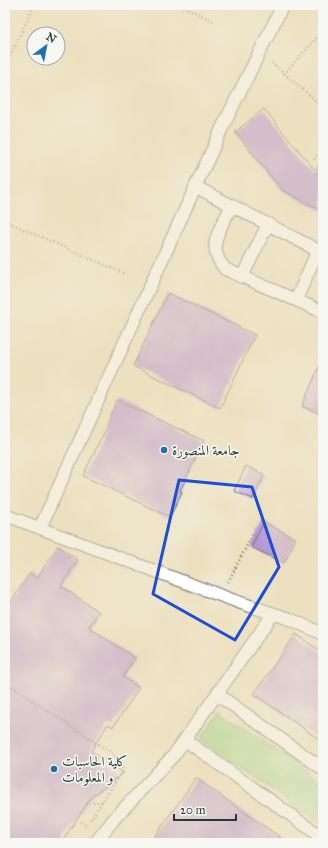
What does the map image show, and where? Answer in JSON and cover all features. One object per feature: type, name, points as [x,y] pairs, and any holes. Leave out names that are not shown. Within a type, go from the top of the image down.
[{"type":"lane","points":[[40,528],[224,124],[283,5]]},
{"type":"lane","points":[[196,187],[320,252],[296,300]]},
{"type":"lane","points":[[232,205],[216,238],[215,249],[218,260],[225,270],[323,312]]},
{"type":"lane","points":[[242,277],[268,224]]},
{"type":"lane","points":[[5,515],[221,596],[290,619],[323,634]]},
{"type":"lane","points":[[94,843],[114,819],[161,770],[186,740],[273,614]]},
{"type":"lane","points":[[217,694],[323,769]]},
{"type":"lane","points":[[186,740],[323,838]]},
{"type":"path","points":[[5,68],[34,5]]},
{"type":"path","points":[[180,5],[213,21]]},
{"type":"path","points":[[284,74],[323,31]]},
{"type":"path","points":[[259,53],[323,107]]},
{"type":"path","points":[[314,159],[323,147]]},
{"type":"path","points":[[317,174],[321,169],[323,169]]},
{"type":"path","points":[[5,221],[123,273]]},
{"type":"path","points":[[221,596],[254,532]]},
{"type":"path","points":[[5,682],[120,759],[123,766],[121,773],[75,843]]},
{"type":"path","points":[[93,803],[103,801]]},
{"type":"highlighted area","points":[[179,480],[252,487],[279,567],[235,640],[153,594]]},
{"type":"green space","points":[[220,711],[323,783],[323,815],[318,822],[200,739]]},
{"type":"building","points":[[264,109],[315,170],[323,159],[323,211],[282,190],[235,132]]},
{"type":"building","points":[[168,293],[255,335],[220,408],[133,366]]},
{"type":"building","points":[[323,358],[323,415],[302,406]]},
{"type":"building","points":[[117,400],[204,441],[180,491],[182,492],[170,517],[83,476],[107,426],[106,425]]},
{"type":"building","points":[[246,466],[264,475],[253,499],[234,491]]},
{"type":"building","points":[[264,522],[296,539],[284,563],[251,547]]},
{"type":"building","points":[[58,546],[78,560],[61,586],[99,612],[89,627],[135,658],[123,677],[139,688],[113,727],[108,724],[91,751],[124,773],[92,796],[65,837],[64,843],[5,843],[5,611],[30,573],[37,578]]},
{"type":"building","points":[[296,634],[323,653],[323,742],[254,694]]},
{"type":"building","points":[[196,778],[288,843],[150,843]]},
{"type":"place","name":"جامعة المنصورة","points":[[164,450]]},
{"type":"place","name":"كلية الحاسبات و المعلومات","points":[[54,769]]}]
